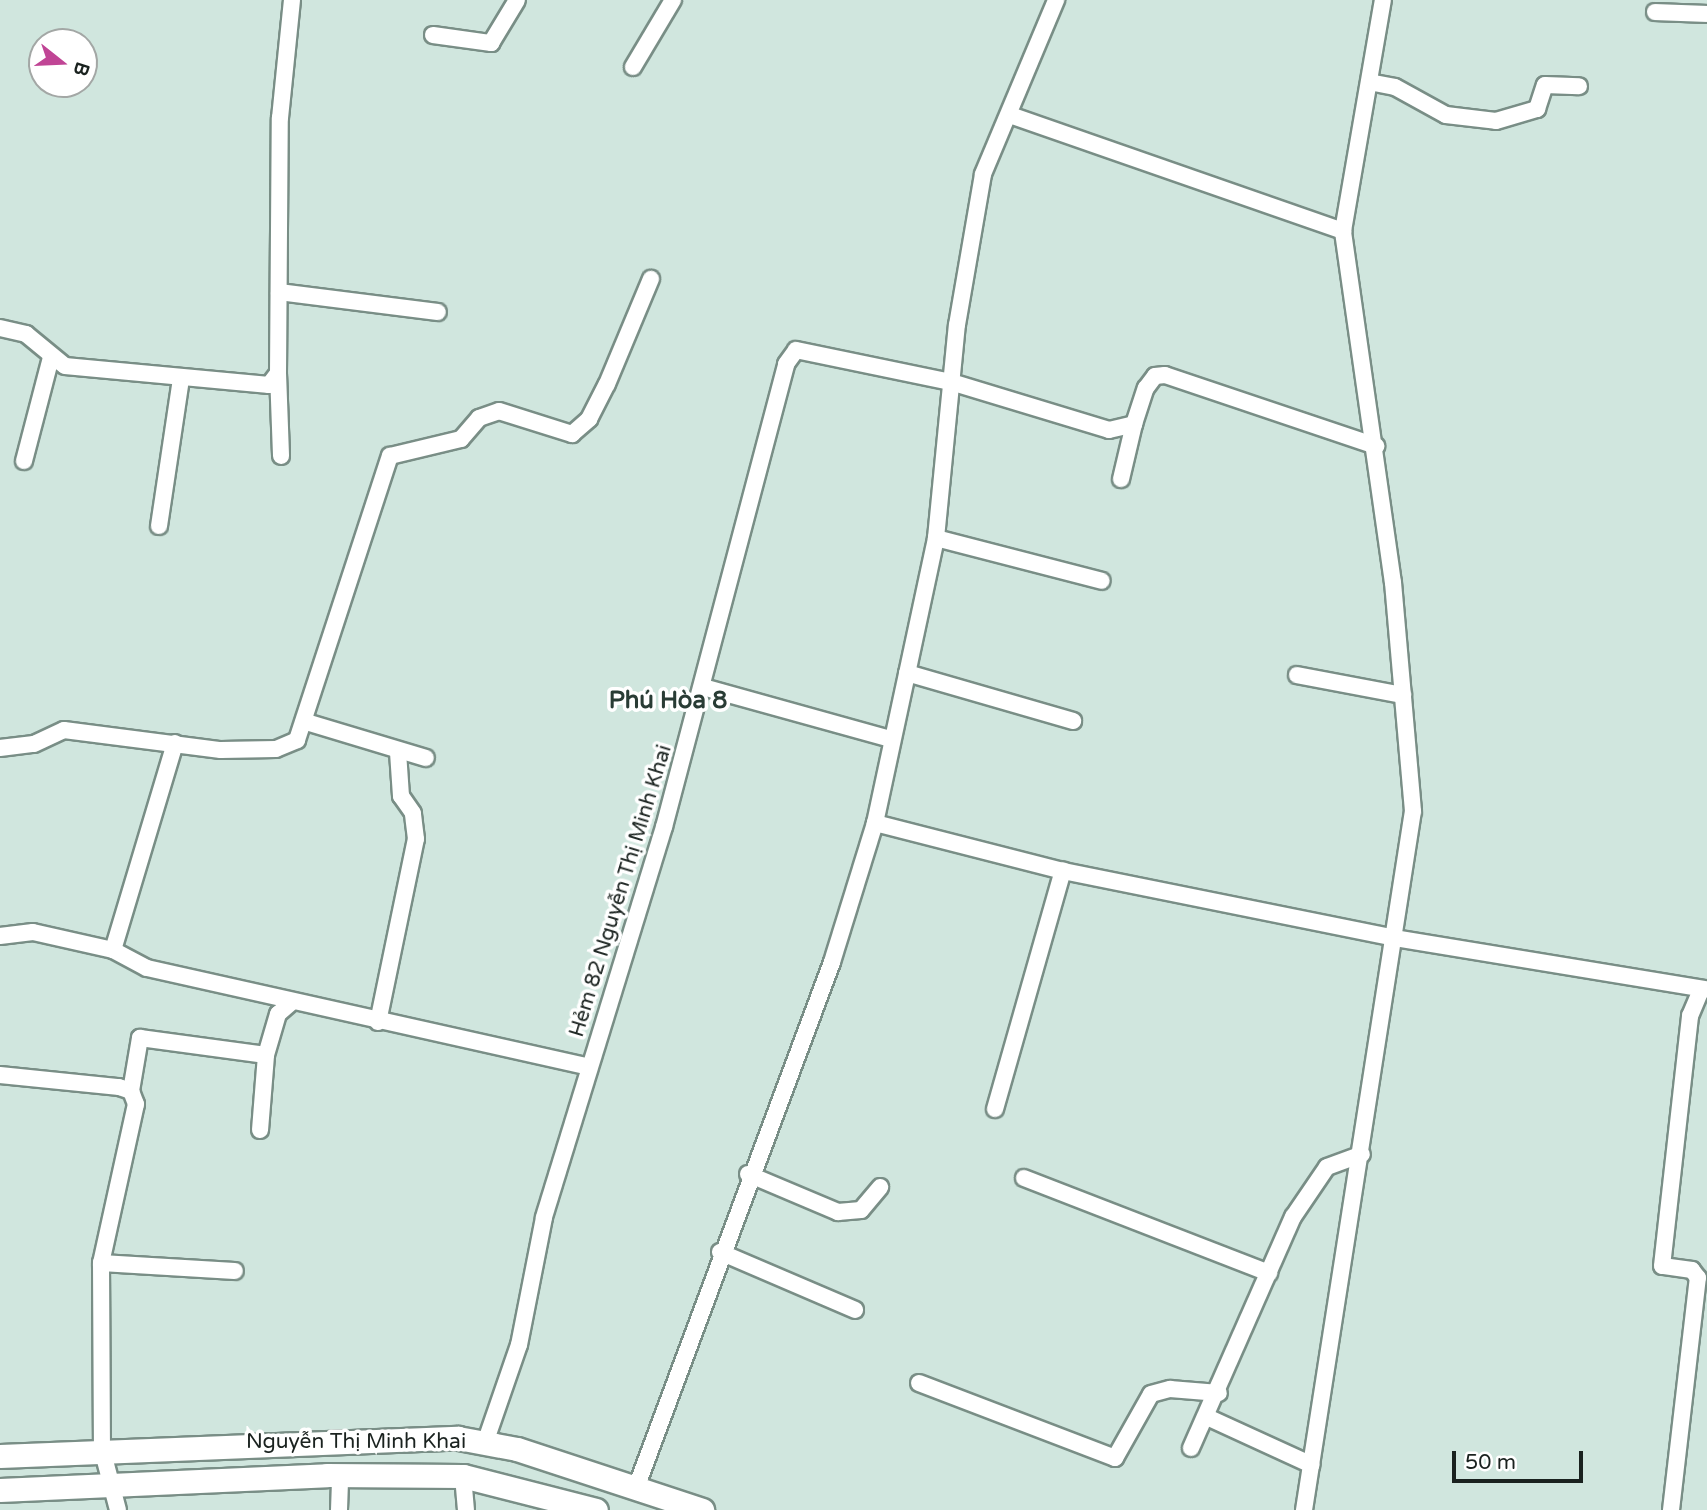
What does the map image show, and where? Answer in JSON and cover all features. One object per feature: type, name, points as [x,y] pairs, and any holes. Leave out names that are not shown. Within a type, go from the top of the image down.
[{"type":"main road","name":"Nguyễn Thị Minh Khai","points":[[0,1455],[345,1438],[485,1443],[702,1510]]},
{"type":"main road","name":"Nguyễn Thị Minh Khai","points":[[0,1490],[341,1475],[463,1476],[596,1510]]},
{"type":"street","points":[[281,456],[278,373],[280,118],[292,0]]},
{"type":"street","points":[[433,35],[474,46],[491,43],[517,0]]},
{"type":"street","points":[[633,67],[673,0]]},
{"type":"street","points":[[636,1488],[748,1174],[832,962],[875,822],[936,538],[951,382],[983,173],[1010,115],[1056,0]]},
{"type":"street","points":[[1304,1510],[1362,1154],[1413,811],[1376,446],[1343,231],[1383,0]]},
{"type":"street","points":[[1655,12],[1707,14]]},
{"type":"street","points":[[1369,82],[1395,86],[1446,115],[1496,121],[1537,109],[1545,85],[1579,86]]},
{"type":"street","points":[[1010,115],[1343,231]]},
{"type":"street","points":[[0,748],[34,744],[64,730],[175,743],[276,749],[297,740],[306,722],[390,456],[461,439],[480,418],[499,411],[572,435],[595,407],[651,279]]},
{"type":"street","points":[[279,292],[438,312]]},
{"type":"street","points":[[0,328],[26,334],[65,366],[181,379],[269,385],[278,373]]},
{"type":"street","name":"Hẻm 82 Nguyễn Thị Minh Khai","points":[[485,1443],[519,1345],[533,1257],[587,1066],[608,1021],[703,687],[786,364],[796,350],[951,382]]},
{"type":"street","points":[[24,461],[51,357]]},
{"type":"street","points":[[1121,479],[1134,424],[1146,388],[1155,376],[1165,375],[1376,446]]},
{"type":"street","points":[[159,526],[181,379]]},
{"type":"street","points":[[951,382],[1110,429],[1134,424]]},
{"type":"street","points":[[936,538],[1102,581]]},
{"type":"street","points":[[907,673],[1073,721]]},
{"type":"street","points":[[1297,676],[1403,695]]},
{"type":"street","points":[[703,687],[891,739]]},
{"type":"street","points":[[306,722],[398,752],[426,758]]},
{"type":"street","points":[[113,950],[175,743]]},
{"type":"street","points":[[378,1022],[416,839],[413,813],[401,796],[398,752]]},
{"type":"street","points":[[875,822],[1063,871],[1394,938],[1704,990],[1690,1016],[1662,1266],[1697,1274],[1699,1342],[1671,1510]]},
{"type":"street","points":[[995,1109],[1063,871]]},
{"type":"street","points":[[0,936],[33,932],[113,950],[147,968],[378,1022],[587,1066]]},
{"type":"street","points":[[260,1130],[266,1055],[278,1014],[292,1002]]},
{"type":"street","points":[[118,1510],[116,1484],[102,1449],[101,1263],[136,1104],[131,1091],[140,1038],[266,1055]]},
{"type":"street","points":[[0,1075],[131,1091]]},
{"type":"street","points":[[1191,1448],[1219,1393],[1293,1217],[1327,1167],[1362,1154]]},
{"type":"street","points":[[748,1174],[838,1212],[861,1210],[880,1186]]},
{"type":"street","points":[[1024,1178],[1269,1273]]},
{"type":"street","points":[[720,1252],[855,1310]]},
{"type":"street","points":[[101,1263],[235,1271]]},
{"type":"street","points":[[919,1383],[1115,1458],[1151,1394],[1170,1389],[1219,1393]]},
{"type":"street","points":[[1207,1417],[1312,1465]]},
{"type":"street","points":[[339,1510],[341,1475]]},
{"type":"street","points":[[463,1476],[466,1510]]},
{"type":"district","name":"Phú Hòa 8","points":[[668,701]]}]
